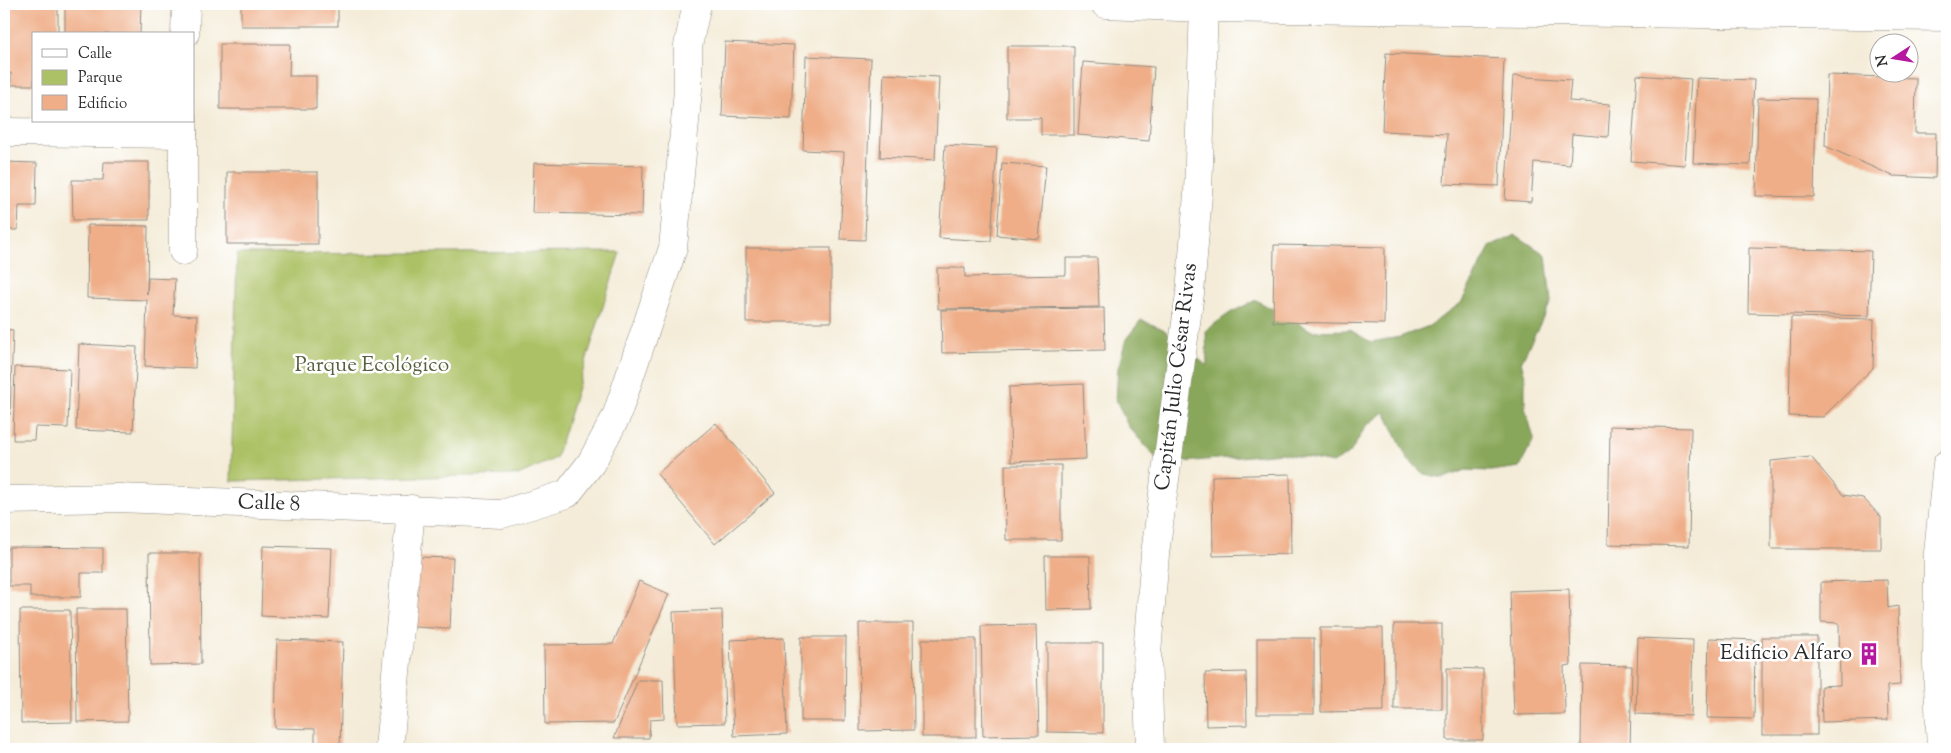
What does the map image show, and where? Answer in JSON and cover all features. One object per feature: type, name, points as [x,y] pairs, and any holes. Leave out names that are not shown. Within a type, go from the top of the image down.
[{"type":"street","points":[[185,32],[186,4]]},
{"type":"street","name":"Calle 8","points":[[4,500],[119,498],[502,514],[567,494],[595,456],[616,417],[673,248],[685,129],[688,46],[697,4]]},
{"type":"street","points":[[1105,4],[1947,17]]},
{"type":"street","name":"Capitán Julio César Rivas","points":[[1150,749],[1147,653],[1156,544],[1190,293],[1198,194],[1204,6]]},
{"type":"street","points":[[4,132],[183,128],[183,251]]},
{"type":"street","points":[[1941,749],[1937,663],[1938,553],[1947,464]]},
{"type":"street","points":[[389,749],[411,509]]},
{"type":"green space","points":[[1516,235],[1546,255],[1551,302],[1521,362],[1525,376],[1525,407],[1534,439],[1520,467],[1491,471],[1465,470],[1444,478],[1424,474],[1408,460],[1385,412],[1366,426],[1350,453],[1333,463],[1281,453],[1173,463],[1155,457],[1128,426],[1116,400],[1118,368],[1126,339],[1141,320],[1163,329],[1207,366],[1206,330],[1230,313],[1256,300],[1312,331],[1350,330],[1371,342],[1400,337],[1429,326],[1461,303],[1490,247]]},
{"type":"green space","name":"Parque Ecológico","points":[[620,252],[556,458],[518,475],[231,481],[237,254]]},
{"type":"building","points":[[4,4],[58,4],[58,32],[32,32],[32,85],[11,85],[11,73],[4,73]]},
{"type":"building","points":[[65,4],[141,4],[140,32],[65,32]]},
{"type":"building","points":[[241,4],[338,4],[338,26],[241,26]]},
{"type":"building","points":[[725,42],[794,45],[791,119],[722,116]]},
{"type":"building","points":[[220,44],[290,44],[289,76],[316,76],[316,109],[220,109]]},
{"type":"building","points":[[1007,46],[1074,46],[1074,135],[1041,135],[1041,118],[1007,118]]},
{"type":"building","points":[[1386,53],[1504,59],[1499,186],[1444,184],[1447,134],[1382,131]]},
{"type":"building","points":[[806,56],[871,59],[865,240],[840,239],[844,152],[803,150]]},
{"type":"building","points":[[1083,62],[1154,67],[1149,141],[1078,135]]},
{"type":"building","points":[[884,74],[939,77],[935,160],[880,157]]},
{"type":"building","points":[[1637,75],[1691,79],[1685,165],[1631,161]]},
{"type":"building","points":[[1827,75],[1868,76],[1868,82],[1916,82],[1915,133],[1936,133],[1935,178],[1893,176],[1825,146]]},
{"type":"building","points":[[1513,76],[1571,80],[1569,101],[1610,104],[1608,137],[1572,134],[1570,165],[1534,162],[1531,202],[1505,200]]},
{"type":"building","points":[[1697,78],[1754,80],[1750,165],[1693,163]]},
{"type":"building","points":[[1758,98],[1816,99],[1814,197],[1756,196]]},
{"type":"building","points":[[945,145],[997,148],[991,241],[939,238]]},
{"type":"building","points":[[4,162],[37,163],[36,206],[19,206],[18,230],[4,230]]},
{"type":"building","points":[[104,162],[149,162],[149,220],[73,220],[72,180],[103,180]]},
{"type":"building","points":[[534,163],[643,166],[642,215],[532,213]]},
{"type":"building","points":[[1002,163],[1046,166],[1039,239],[997,235]]},
{"type":"building","points":[[227,172],[318,172],[318,244],[227,244]]},
{"type":"building","points":[[88,225],[148,226],[147,294],[148,278],[175,279],[173,315],[197,316],[195,368],[145,366],[147,300],[87,298]]},
{"type":"building","points":[[1274,245],[1385,247],[1384,324],[1273,322]]},
{"type":"building","points":[[746,248],[831,248],[831,322],[746,322]]},
{"type":"building","points":[[1749,248],[1871,251],[1869,316],[1748,313]]},
{"type":"building","points":[[1066,258],[1097,258],[1099,307],[938,309],[937,268],[965,268],[965,277],[1066,275]]},
{"type":"building","points":[[1104,308],[1105,350],[942,353],[941,310]]},
{"type":"building","points":[[1791,317],[1874,319],[1873,368],[1823,417],[1789,416]]},
{"type":"building","points":[[4,329],[13,330],[10,415],[4,414]]},
{"type":"building","points":[[79,344],[137,347],[133,432],[76,430]]},
{"type":"building","points":[[15,367],[70,369],[68,428],[35,427],[34,440],[13,440]]},
{"type":"building","points":[[1083,384],[1086,459],[1011,462],[1009,387]]},
{"type":"building","points":[[716,423],[775,493],[715,544],[657,474]]},
{"type":"building","points":[[1610,426],[1691,428],[1689,546],[1608,544]]},
{"type":"building","points":[[1811,457],[1843,495],[1863,498],[1881,517],[1881,549],[1771,549],[1771,461]]},
{"type":"building","points":[[1005,465],[1061,465],[1061,540],[1006,540]]},
{"type":"building","points":[[1290,474],[1291,554],[1213,556],[1212,476]]},
{"type":"building","points":[[263,546],[332,548],[329,619],[261,616]]},
{"type":"building","points":[[9,547],[103,548],[103,573],[81,573],[81,597],[30,597],[30,586],[9,586]]},
{"type":"building","points":[[149,553],[200,553],[201,664],[150,665]]},
{"type":"building","points":[[1045,556],[1090,556],[1091,609],[1046,610]]},
{"type":"building","points":[[417,557],[453,558],[450,629],[414,627]]},
{"type":"building","name":"Edificio Alfaro","points":[[1887,580],[1888,608],[1898,606],[1900,685],[1887,686],[1888,720],[1822,722],[1821,686],[1840,685],[1839,623],[1821,622],[1821,582]]},
{"type":"building","points":[[639,581],[669,594],[614,723],[545,724],[544,645],[613,644]]},
{"type":"building","points":[[1569,589],[1571,665],[1564,666],[1565,714],[1514,715],[1510,591]]},
{"type":"building","points":[[76,609],[126,609],[128,721],[77,722]]},
{"type":"building","points":[[20,610],[70,610],[72,722],[21,723]]},
{"type":"building","points":[[722,610],[725,723],[677,724],[673,612]]},
{"type":"building","points":[[859,623],[913,623],[914,730],[860,731]]},
{"type":"building","points":[[1394,624],[1442,624],[1442,709],[1394,709]]},
{"type":"building","points":[[1036,625],[1039,735],[983,736],[981,626]]},
{"type":"building","points":[[1320,628],[1383,628],[1384,711],[1321,712]]},
{"type":"building","points":[[801,637],[846,637],[845,721],[801,721]]},
{"type":"building","points":[[1762,637],[1817,637],[1817,735],[1762,735]]},
{"type":"building","points":[[784,638],[787,734],[734,736],[730,640]]},
{"type":"building","points":[[1257,638],[1314,638],[1314,714],[1257,714]]},
{"type":"building","points":[[1638,638],[1693,640],[1691,716],[1636,714]]},
{"type":"building","points":[[1709,638],[1755,640],[1754,719],[1707,718]]},
{"type":"building","points":[[922,639],[976,639],[976,737],[922,737]]},
{"type":"building","points":[[277,640],[343,642],[340,749],[315,749],[315,729],[275,728]]},
{"type":"building","points":[[1047,643],[1103,643],[1103,733],[1047,732]]},
{"type":"building","points":[[1582,665],[1632,666],[1630,749],[1581,748]]},
{"type":"building","points":[[1447,668],[1483,669],[1483,740],[1447,740]]},
{"type":"building","points":[[1246,672],[1247,725],[1206,726],[1205,673]]},
{"type":"building","points":[[638,680],[663,680],[664,719],[650,720],[649,738],[614,738]]},
{"type":"place","name":"Edificio Alfaro","points":[[1869,654]]}]
